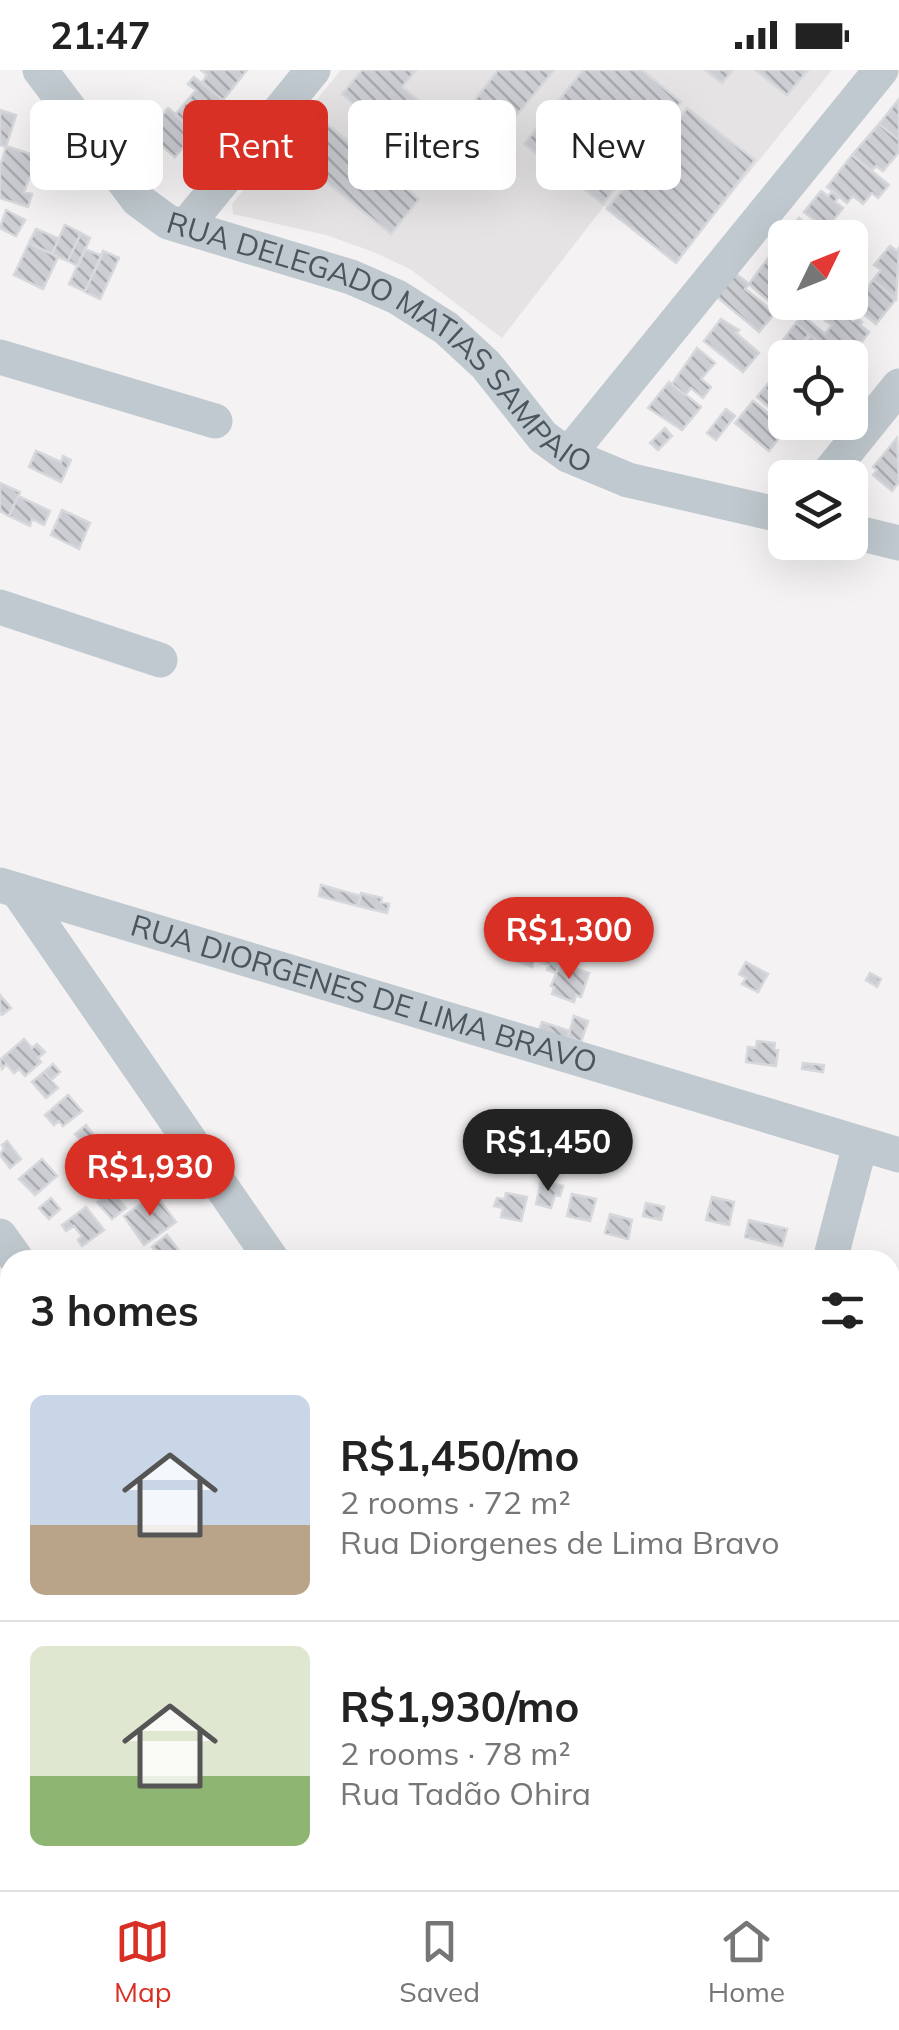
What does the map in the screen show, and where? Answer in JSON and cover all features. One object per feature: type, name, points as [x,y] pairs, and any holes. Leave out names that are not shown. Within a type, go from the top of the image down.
[{"type":"street","name":"RUA DELEGADO MATIAS SAMPAIO","points":[[40,70],[138,200],[168,222],[351,277],[398,297],[446,328],[486,365],[543,438],[568,455],[628,480],[768,512]]},
{"type":"street","points":[[186,227],[314,70]]},
{"type":"street","points":[[568,455],[880,70]]},
{"type":"street","points":[[0,357],[215,421]]},
{"type":"street","points":[[840,460],[899,386]]},
{"type":"street","points":[[868,534],[899,542]]},
{"type":"street","points":[[0,607],[160,660]]},
{"type":"street","points":[[9,888],[265,1250]]},
{"type":"street","name":"RUA DIORGENES DE LIMA BRAVO","points":[[9,888],[899,1155]]},
{"type":"street","points":[[833,1250],[860,1145]]},
{"type":"shaded area","points":[[341,70],[832,70],[676,263],[604,206],[502,338],[410,269],[371,251],[326,235],[233,214],[232,204],[243,190],[328,190],[328,100],[317,100]]},
{"type":"building","points":[[201,70],[247,70],[223,100],[202,83],[207,75]]},
{"type":"building","points":[[362,70],[416,70],[402,87],[418,100],[349,100],[342,94]]},
{"type":"building","points":[[498,70],[554,70],[516,116],[516,100],[475,100]]},
{"type":"building","points":[[583,70],[642,70],[679,100],[559,100]]},
{"type":"building","points":[[705,70],[733,70],[722,83]]},
{"type":"building","points":[[755,70],[808,70],[787,95]]},
{"type":"building","points":[[194,77],[223,100],[188,100],[196,90],[188,84]]},
{"type":"building","points":[[899,99],[899,140],[879,124]]},
{"type":"building","points":[[183,105],[183,121],[175,115]]},
{"type":"building","points":[[168,108],[183,121],[183,147],[175,157],[163,147],[163,114]]},
{"type":"building","points":[[687,108],[755,160],[676,263],[607,209],[622,190],[681,190],[681,116]]},
{"type":"building","points":[[0,110],[16,115],[6,147],[0,145]]},
{"type":"building","points":[[879,124],[899,140],[899,152],[883,171],[876,166],[871,171],[852,155]]},
{"type":"building","points":[[328,125],[348,141],[348,190],[408,190],[419,199],[391,234],[328,183]]},
{"type":"building","points":[[536,129],[536,153],[524,144]]},
{"type":"building","points":[[6,146],[30,154],[30,178],[24,192],[32,194],[28,207],[0,198],[0,167]]},
{"type":"building","points":[[852,155],[889,185],[878,198],[872,193],[863,204],[853,196],[847,203],[827,187]]},
{"type":"building","points":[[585,190],[614,190],[603,204]]},
{"type":"building","points":[[821,191],[828,196],[833,191],[839,196],[835,202],[843,208],[833,220],[814,220],[804,212]]},
{"type":"building","points":[[6,210],[25,220],[16,236],[0,228]]},
{"type":"building","points":[[65,225],[81,233],[68,261],[52,254]]},
{"type":"building","points":[[36,229],[59,239],[52,254],[29,243]]},
{"type":"building","points":[[81,233],[90,238],[78,266],[68,261]]},
{"type":"building","points":[[29,243],[58,257],[43,289],[14,275]]},
{"type":"building","points":[[890,246],[897,251],[899,248],[896,299],[873,280],[881,270],[874,265]]},
{"type":"building","points":[[85,249],[102,256],[85,291],[69,284]]},
{"type":"building","points":[[103,251],[119,258],[100,299],[85,292]]},
{"type":"building","points":[[768,258],[768,300],[749,284]]},
{"type":"building","points":[[735,273],[749,284],[745,289],[768,307],[769,320],[759,332],[716,296]]},
{"type":"building","points":[[873,280],[896,299],[876,324],[868,318],[868,286]]},
{"type":"building","points":[[721,319],[739,330],[736,333],[759,353],[743,372],[704,341]]},
{"type":"building","points":[[808,320],[825,334],[832,325],[825,321],[860,320],[869,332],[863,340],[816,340],[796,323]]},
{"type":"building","points":[[796,323],[809,334],[804,340],[783,340]]},
{"type":"building","points":[[697,348],[715,363],[701,379],[711,387],[703,398],[691,388],[685,395],[672,384]]},
{"type":"building","points":[[669,382],[701,407],[682,430],[648,408]]},
{"type":"building","points":[[768,384],[768,406],[757,397]]},
{"type":"building","points":[[753,401],[768,414],[768,440],[778,440],[769,451],[735,423]]},
{"type":"building","points":[[726,409],[735,416],[716,440],[707,433]]},
{"type":"building","points":[[665,428],[672,436],[658,450],[650,443]]},
{"type":"building","points":[[897,438],[899,482],[892,491],[873,475],[877,470],[873,467]]},
{"type":"building","points":[[36,451],[61,462],[63,456],[71,460],[61,482],[29,467]]},
{"type":"building","points":[[0,483],[20,492],[9,516],[0,511]]},
{"type":"building","points":[[18,496],[50,511],[44,525],[32,519],[30,526],[9,516]]},
{"type":"building","points":[[62,510],[90,523],[79,549],[51,535]]},
{"type":"building","points":[[321,885],[361,896],[358,906],[319,896]]},
{"type":"building","points":[[361,893],[382,898],[381,902],[389,904],[387,913],[358,906]]},
{"type":"building","points":[[524,939],[564,952],[556,973],[547,970],[549,965],[534,960],[532,967],[517,961]]},
{"type":"building","points":[[562,959],[589,973],[581,997],[576,995],[574,1002],[552,994],[551,986]]},
{"type":"building","points":[[746,962],[768,974],[758,992],[742,984],[746,978],[739,974]]},
{"type":"building","points":[[870,973],[881,979],[877,987],[866,980]]},
{"type":"building","points":[[0,995],[11,1008],[2,1015],[0,1013]]},
{"type":"building","points":[[574,1016],[588,1021],[581,1042],[568,1037]]},
{"type":"building","points":[[542,1022],[570,1031],[566,1041],[538,1032]]},
{"type":"building","points":[[24,1039],[32,1048],[37,1044],[45,1052],[38,1058],[41,1062],[25,1076],[19,1069],[14,1073],[6,1064],[2,1069],[0,1060]]},
{"type":"building","points":[[757,1041],[775,1043],[776,1066],[746,1062],[748,1047],[756,1048]]},
{"type":"building","points":[[803,1063],[824,1065],[823,1072],[802,1069]]},
{"type":"building","points":[[53,1064],[60,1072],[51,1080],[44,1072]]},
{"type":"building","points":[[44,1072],[58,1088],[46,1098],[32,1082]]},
{"type":"building","points":[[68,1095],[82,1111],[63,1126],[59,1121],[54,1125],[45,1115]]},
{"type":"building","points":[[86,1125],[96,1138],[87,1146],[75,1134]]},
{"type":"building","points":[[7,1141],[21,1159],[10,1168],[0,1155]]},
{"type":"building","points":[[108,1151],[119,1164],[126,1164],[93,1192],[81,1178]]},
{"type":"building","points":[[42,1159],[57,1176],[35,1195],[19,1179]]},
{"type":"building","points":[[541,1181],[563,1186],[551,1208],[536,1204]]},
{"type":"building","points":[[111,1190],[126,1208],[112,1219],[97,1202]]},
{"type":"building","points":[[506,1193],[527,1197],[521,1221],[501,1217],[503,1208],[494,1206],[497,1198],[505,1199]]},
{"type":"building","points":[[155,1194],[176,1222],[144,1245],[124,1216]]},
{"type":"building","points":[[572,1194],[596,1199],[590,1221],[567,1216]]},
{"type":"building","points":[[712,1197],[734,1202],[729,1225],[706,1220]]},
{"type":"building","points":[[51,1198],[60,1209],[49,1219],[39,1208]]},
{"type":"building","points":[[646,1203],[664,1207],[661,1220],[643,1216]]},
{"type":"building","points":[[86,1207],[104,1230],[82,1246],[78,1240],[82,1236],[74,1226],[66,1231],[62,1225]]},
{"type":"building","points":[[610,1214],[632,1220],[628,1239],[605,1233]]},
{"type":"building","points":[[749,1220],[787,1229],[782,1246],[745,1237]]},
{"type":"building","points":[[167,1235],[178,1250],[154,1250],[152,1247]]}]
